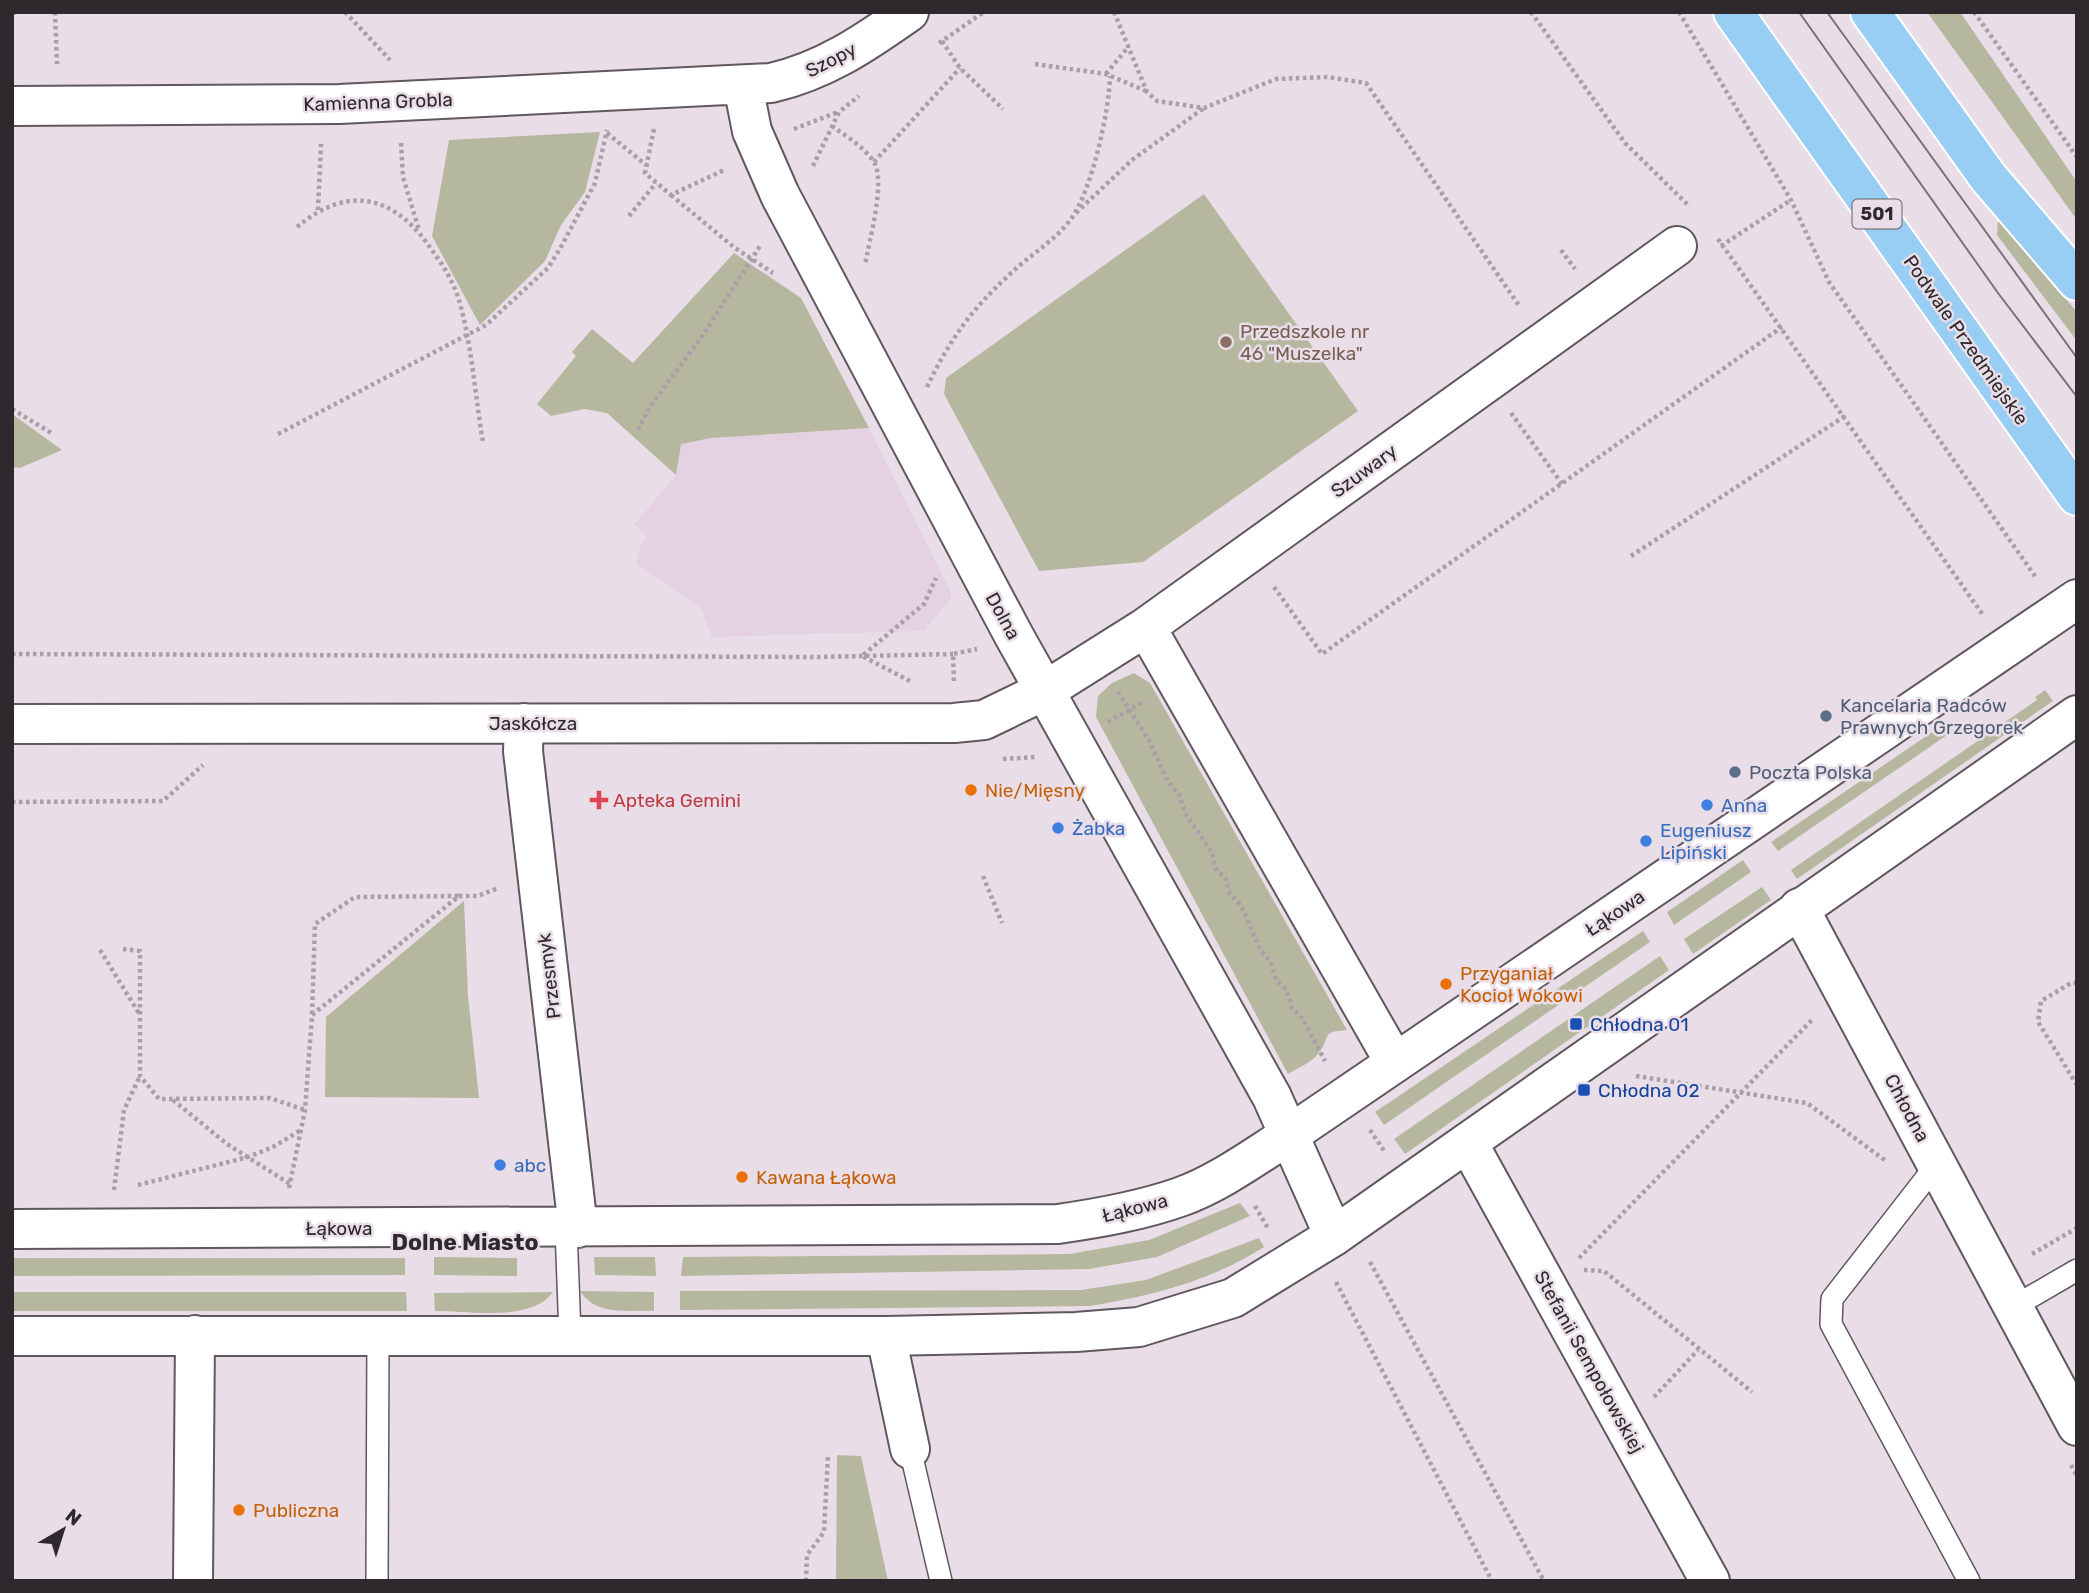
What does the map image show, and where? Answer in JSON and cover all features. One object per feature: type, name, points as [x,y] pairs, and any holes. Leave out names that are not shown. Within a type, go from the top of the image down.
[{"type":"main road","name":"Podwale Przedmiejskie","points":[[1733,12],[2077,496]]},
{"type":"main road","points":[[1870,12],[1988,177],[2077,281]]},
{"type":"street","name":"Szopy","points":[[743,85],[801,76],[853,51],[909,12]]},
{"type":"street","name":"Kamienna Grobla","points":[[12,106],[339,104],[743,85]]},
{"type":"street","name":"Dolna","points":[[743,85],[751,126],[770,175],[1006,622],[1272,1097],[1289,1135],[1332,1254]]},
{"type":"street","name":"Szuwary","points":[[1046,690],[1146,627],[1677,246]]},
{"type":"street","name":"Łąkowa","points":[[12,1229],[1058,1224],[1121,1214],[1182,1196],[1234,1170],[1395,1063],[2060,593]]},
{"type":"street","points":[[1146,627],[1395,1063]]},
{"type":"street","name":"Jaskółcza","points":[[12,724],[954,723],[984,720],[1046,690]]},
{"type":"street","points":[[12,1336],[886,1336],[1076,1332],[1139,1327],[1233,1298],[1332,1254],[1408,1186],[1799,908],[2077,715]]},
{"type":"street","name":"Przesmyk","points":[[524,723],[523,751],[572,1228]]},
{"type":"street","name":"Chłodna","points":[[1799,908],[2077,1426]]},
{"type":"street","name":"Stefanii Sempołowskiej","points":[[1468,1143],[1710,1581]]},
{"type":"street","points":[[193,1581],[195,1335]]},
{"type":"street","points":[[886,1336],[909,1449]]},
{"type":"lane","points":[[1937,1164],[1832,1299],[1831,1324],[1969,1581]]},
{"type":"lane","points":[[570,1335],[572,1228]]},
{"type":"lane","points":[[2013,1307],[2077,1270]]},
{"type":"lane","points":[[377,1581],[379,1335]]},
{"type":"lane","points":[[909,1449],[941,1581]]},
{"type":"path","points":[[12,13],[19,12]]},
{"type":"path","points":[[932,48],[984,12]]},
{"type":"path","points":[[1114,12],[1147,92]]},
{"type":"path","points":[[1531,12],[1625,143],[1691,208]]},
{"type":"path","points":[[1679,12],[1791,200],[1829,282],[2060,593]]},
{"type":"path","points":[[1974,12],[2077,157]]},
{"type":"path","points":[[942,41],[960,68],[1003,109]]},
{"type":"path","points":[[1073,216],[1087,187],[1097,150],[1108,75],[1129,46]]},
{"type":"path","points":[[1035,64],[1108,75],[1147,92],[1157,101],[1204,108]]},
{"type":"path","points":[[874,162],[960,68]]},
{"type":"path","points":[[925,391],[948,344],[967,318],[1008,276],[1058,234],[1073,216],[1132,160],[1204,108],[1276,79],[1327,77],[1366,83],[1544,342]]},
{"type":"path","points":[[785,132],[839,112],[862,94]]},
{"type":"path","points":[[810,172],[839,112]]},
{"type":"path","points":[[657,118],[645,173],[751,259],[784,280]]},
{"type":"path","points":[[278,434],[465,339],[486,325],[548,268],[595,183],[610,120]]},
{"type":"path","points":[[832,126],[874,162],[878,188],[865,267]]},
{"type":"path","points":[[318,210],[322,131]]},
{"type":"path","points":[[607,132],[646,166]]},
{"type":"path","points":[[401,138],[403,177],[419,231]]},
{"type":"path","points":[[671,195],[726,169]]},
{"type":"path","points":[[629,216],[656,183]]},
{"type":"path","points":[[297,227],[318,210],[356,200],[376,204],[401,214],[419,231],[441,263],[459,299],[483,442]]},
{"type":"path","points":[[1723,246],[1791,200]]},
{"type":"path","points":[[1715,236],[1845,416],[1989,624]]},
{"type":"path","points":[[638,430],[649,408],[701,338],[765,238]]},
{"type":"path","points":[[1270,581],[1322,654],[1782,327]]},
{"type":"path","points":[[12,409],[53,434]]},
{"type":"path","points":[[1510,411],[1562,484]]},
{"type":"path","points":[[1631,556],[1845,416]]},
{"type":"path","points":[[862,656],[924,604],[936,575]]},
{"type":"path","points":[[12,654],[953,654]]},
{"type":"path","points":[[1097,658],[1149,740],[1168,782],[1179,794],[1186,815],[1212,852],[1215,868],[1226,879],[1230,894],[1241,905],[1246,922],[1261,951],[1270,961],[1276,980],[1286,989],[1292,1008],[1302,1018],[1307,1033],[1346,1096],[1408,1186]]},
{"type":"path","points":[[995,759],[1050,757]]},
{"type":"path","points":[[12,802],[163,801],[212,758]]},
{"type":"path","points":[[983,876],[1002,923]]},
{"type":"path","points":[[288,1195],[306,1110],[315,924],[355,897],[478,896],[500,887]]},
{"type":"path","points":[[312,1015],[459,896]]},
{"type":"path","points":[[113,1198],[124,1110],[141,1076],[140,951],[123,949]]},
{"type":"path","points":[[100,950],[141,1017]]},
{"type":"path","points":[[2077,983],[2071,983],[2041,1001],[2038,1022],[2077,1085]]},
{"type":"path","points":[[1579,1259],[1815,1017]]},
{"type":"path","points":[[1634,1075],[1807,1103],[1889,1162]]},
{"type":"path","points":[[141,1076],[159,1099],[270,1098],[306,1110]]},
{"type":"path","points":[[173,1099],[248,1157],[290,1184]]},
{"type":"path","points":[[135,1186],[248,1157],[274,1147],[301,1130]]},
{"type":"path","points":[[1250,1197],[1274,1237]]},
{"type":"path","points":[[1332,1254],[1492,1581]]},
{"type":"path","points":[[1369,1257],[1372,1267],[1544,1581]]},
{"type":"path","points":[[1581,1270],[1605,1271],[1752,1392]]},
{"type":"path","points":[[1646,1405],[1698,1350]]},
{"type":"path","points":[[806,1581],[807,1555],[824,1532],[828,1454]]},
{"type":"shaded area","points":[[869,428],[950,590],[951,598],[924,631],[712,637],[701,608],[637,564],[640,545],[648,537],[634,525],[676,475],[680,444],[711,438]]},
{"type":"green space","points":[[1927,12],[1960,12],[2077,182],[2077,220]]},
{"type":"green space","points":[[600,132],[585,192],[561,225],[545,261],[480,325],[432,236],[449,140]]},
{"type":"green space","name":"Przedszkole nr 46 \"Muszelka\"","points":[[1204,194],[1358,411],[1143,562],[1039,571],[944,394],[946,378]]},
{"type":"green space","points":[[1998,220],[2077,312],[2077,341],[1997,235]]},
{"type":"green space","points":[[734,253],[801,298],[869,428],[711,438],[681,444],[676,475],[607,413],[584,409],[551,416],[537,404],[576,356],[572,352],[592,329],[633,363]]},
{"type":"green space","points":[[12,414],[62,450],[20,468],[12,467]]},
{"type":"green space","points":[[1134,673],[1150,683],[1347,1030],[1329,1034],[1314,1058],[1288,1074],[1096,717],[1098,696],[1112,683]]},
{"type":"green space","points":[[2045,690],[2053,701],[1797,879],[1791,870],[2037,700],[2035,697]]},
{"type":"green space","points":[[1947,722],[1953,731],[1778,851],[1771,842]]},
{"type":"green space","points":[[1743,860],[1751,872],[1674,925],[1667,912]]},
{"type":"green space","points":[[1762,887],[1771,900],[1693,954],[1684,939]]},
{"type":"green space","points":[[464,901],[468,996],[479,1098],[325,1097],[326,1017]]},
{"type":"green space","points":[[1643,931],[1650,942],[1384,1125],[1375,1112]]},
{"type":"green space","points":[[1660,956],[1669,970],[1405,1154],[1394,1139]]},
{"type":"green space","points":[[1240,1203],[1250,1216],[1157,1257],[1089,1269],[681,1276],[683,1257],[1070,1254],[1149,1240]]},
{"type":"green space","points":[[1259,1238],[1264,1247],[1202,1278],[1158,1292],[1090,1306],[680,1310],[680,1291],[1081,1290],[1146,1280]]},
{"type":"green space","points":[[434,1257],[517,1258],[517,1276],[434,1275]]},
{"type":"green space","points":[[594,1257],[655,1257],[656,1276],[595,1275]]},
{"type":"green space","points":[[12,1258],[405,1258],[405,1275],[12,1276]]},
{"type":"green space","points":[[580,1291],[654,1292],[654,1311],[603,1308],[595,1305]]},
{"type":"green space","points":[[12,1292],[406,1292],[407,1311],[12,1311]]},
{"type":"green space","points":[[553,1292],[531,1308],[516,1311],[435,1311],[434,1293]]},
{"type":"green space","points":[[837,1455],[861,1456],[888,1581],[836,1581]]},
{"type":"tram line","points":[[1799,12],[1998,293],[2077,397]]},
{"type":"tram line","points":[[1827,12],[2077,358]]},
{"type":"place","name":"Przedszkole nr 46 \"Muszelka\"","points":[[1226,342]]},
{"type":"place","name":"Kancelaria Radców Prawnych Grzegorek","points":[[1826,716]]},
{"type":"place","name":"Poczta Polska","points":[[1735,772]]},
{"type":"place","name":"Nie/Mięsny","points":[[971,790]]},
{"type":"place","name":"Apteka Gemini","points":[[599,800]]},
{"type":"place","name":"Anna","points":[[1707,805]]},
{"type":"place","name":"Żabka","points":[[1058,828]]},
{"type":"place","name":"Eugeniusz Lipiński","points":[[1646,841]]},
{"type":"place","name":"Przyganiał Kocioł Wokowi","points":[[1446,984]]},
{"type":"place","name":"Chłodna 01","points":[[1576,1024]]},
{"type":"place","name":"Chłodna 02","points":[[1584,1090]]},
{"type":"place","name":"abc","points":[[500,1165]]},
{"type":"place","name":"Kawana Łąkowa","points":[[742,1177]]},
{"type":"place","name":"Publiczna","points":[[239,1510]]},
{"type":"district","name":"Dolne Miasto","points":[[465,1242]]}]
